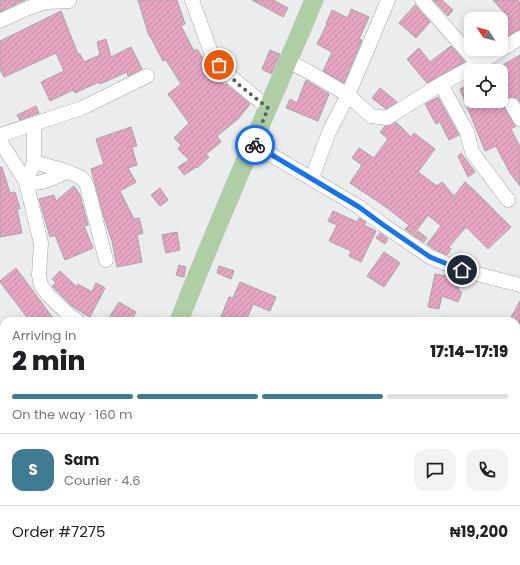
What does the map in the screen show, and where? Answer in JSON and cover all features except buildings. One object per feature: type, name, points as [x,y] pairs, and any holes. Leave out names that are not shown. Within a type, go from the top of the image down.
[{"type":"main road","points":[[181,317],[232,189],[254,144],[314,0]]},
{"type":"street","points":[[192,0],[213,58],[225,72],[268,108]]},
{"type":"street","points":[[312,178],[329,132],[348,95],[388,0]]},
{"type":"street","points":[[422,0],[478,64],[520,38]]},
{"type":"street","points":[[0,21],[28,8],[48,2],[69,1]]},
{"type":"street","points":[[288,61],[348,95],[371,116],[387,118],[441,84],[464,72]]},
{"type":"street","points":[[0,135],[82,108],[147,76]]},
{"type":"street","points":[[441,84],[467,132],[472,152],[508,200]]},
{"type":"street","points":[[512,105],[520,119]]},
{"type":"street","points":[[26,182],[34,162],[34,124]]},
{"type":"street","points":[[0,141],[26,182],[41,243],[39,274],[41,285],[48,295],[72,317]]},
{"type":"street","points":[[254,144],[359,207],[430,257],[462,270],[520,285]]},
{"type":"street","points":[[34,162],[81,178],[87,186],[106,260]]},
{"type":"street","points":[[26,182],[32,184],[39,183],[67,172]]},
{"type":"way so far","points":[[219,65],[238,84],[268,108],[254,144],[255,145]]},
{"type":"route","points":[[255,145],[359,207],[430,257],[462,270]]}]
